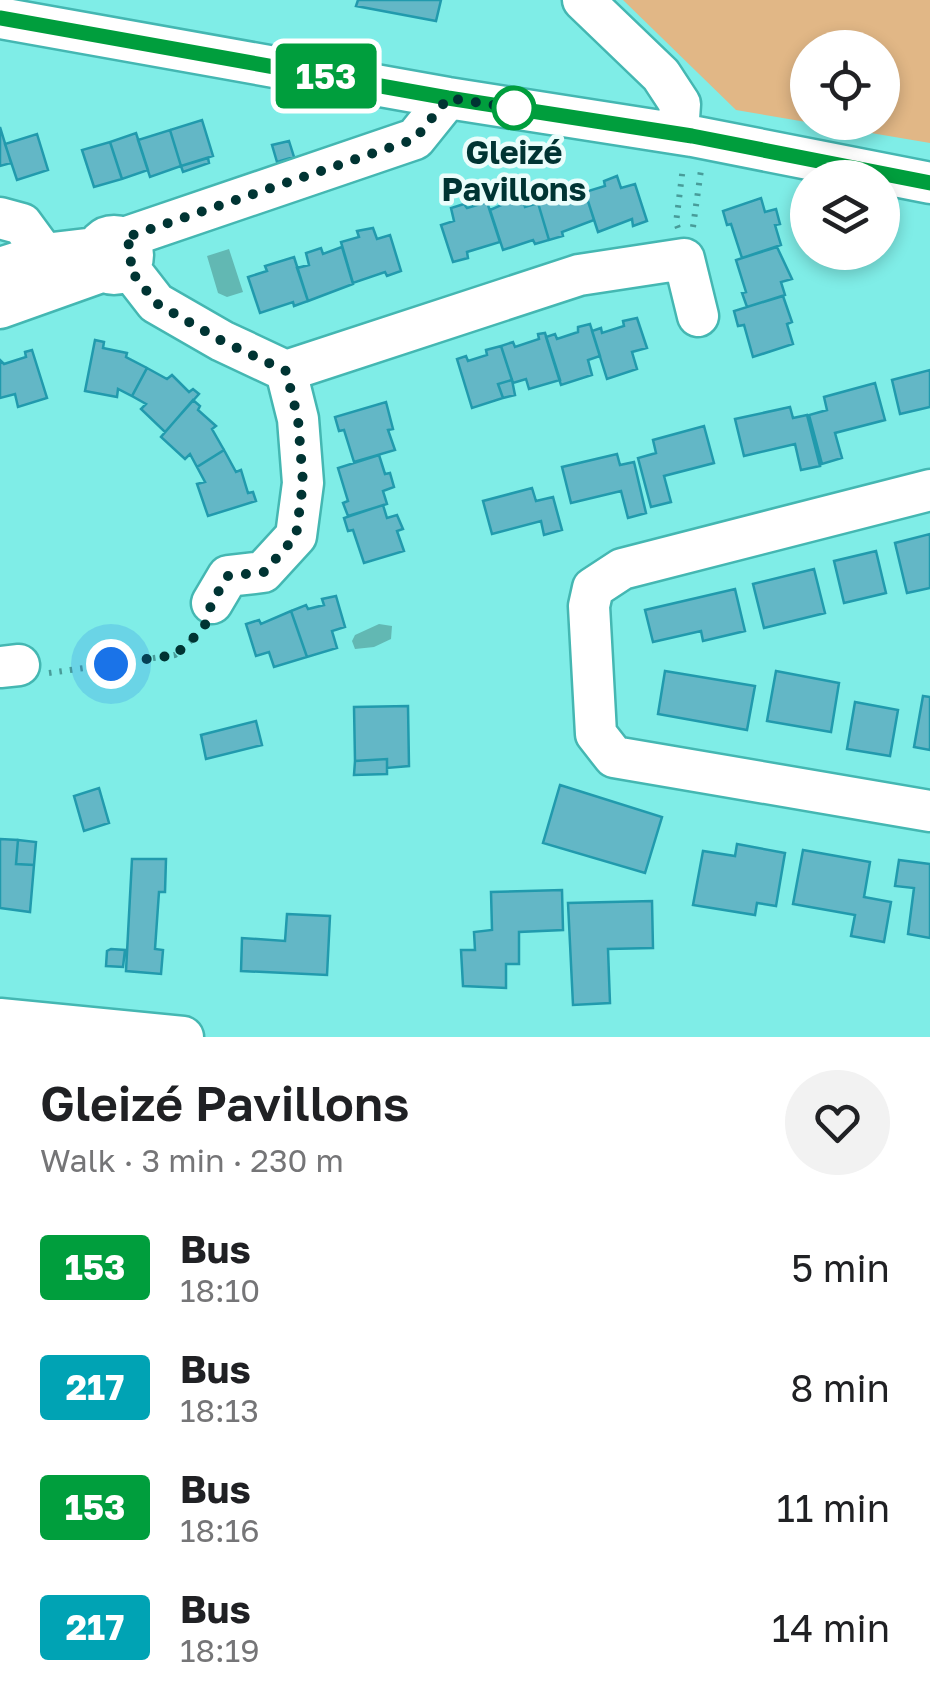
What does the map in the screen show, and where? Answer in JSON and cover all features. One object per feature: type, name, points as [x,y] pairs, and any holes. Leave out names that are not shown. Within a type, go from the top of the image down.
[{"type":"street","points":[[583,0],[661,75],[680,104],[690,136]]},
{"type":"street","points":[[0,18],[448,98],[690,136],[930,183]]},
{"type":"street","points":[[0,308],[112,256],[415,139],[448,98]]},
{"type":"street","points":[[0,218],[22,224],[44,254]]},
{"type":"street","points":[[0,268],[44,254],[112,256],[156,303],[222,341],[286,371],[579,275],[683,249],[698,316]]},
{"type":"street","points":[[212,602],[228,576],[264,572],[296,536],[303,483],[298,419],[286,371]]},
{"type":"street","points":[[930,490],[622,570],[593,588],[589,606],[596,734],[614,758],[930,811]]},
{"type":"street","points":[[0,1018],[182,1037]]},
{"type":"path","points":[[683,249],[692,227],[690,136]]},
{"type":"path","points":[[683,249],[676,223],[690,136]]},
{"type":"path","points":[[10,666],[47,674],[175,655],[204,628],[212,602]]},
{"type":"shaded area","points":[[623,0],[930,0],[930,143],[900,138],[900,30],[790,30],[790,119],[736,110]]},
{"type":"water","points":[[229,249],[243,292],[227,297],[218,293],[207,256]]},
{"type":"water","points":[[379,624],[392,626],[391,639],[374,647],[355,649],[355,635]]},
{"type":"building","points":[[358,0],[441,0],[436,21],[356,6]]},
{"type":"building","points":[[202,120],[213,156],[181,166],[170,130]]},
{"type":"building","points":[[0,127],[11,163],[0,166]]},
{"type":"building","points":[[170,130],[181,166],[150,177],[138,140]]},
{"type":"building","points":[[136,133],[148,170],[122,179],[110,142]]},
{"type":"building","points":[[37,134],[48,170],[17,180],[5,144]]},
{"type":"building","points":[[289,141],[294,157],[277,162],[272,145]]},
{"type":"building","points":[[110,142],[122,179],[94,187],[82,150]]},
{"type":"building","points":[[208,158],[209,163],[183,172],[181,166]]},
{"type":"building","points":[[617,176],[621,188],[635,184],[647,221],[633,226],[632,219],[598,232],[585,192],[605,186],[604,181]]},
{"type":"building","points":[[582,182],[594,220],[549,240],[538,203],[550,200],[547,187],[560,183],[563,188]]},
{"type":"building","points":[[522,196],[525,207],[538,203],[549,240],[535,244],[533,240],[503,250],[490,210]]},
{"type":"building","points":[[761,198],[765,212],[776,209],[780,224],[775,225],[781,245],[742,258],[723,211]]},
{"type":"building","points":[[487,202],[500,242],[467,252],[468,258],[453,262],[441,225],[454,221],[451,208]]},
{"type":"building","points":[[373,228],[377,239],[390,235],[401,271],[353,283],[341,242],[359,237],[357,231]]},
{"type":"building","points":[[342,247],[353,284],[308,301],[297,268],[309,265],[306,253],[321,248],[323,254]]},
{"type":"building","points":[[777,247],[792,279],[781,282],[785,295],[747,307],[736,260]]},
{"type":"building","points":[[294,257],[308,301],[260,313],[248,277],[267,271],[265,266]]},
{"type":"building","points":[[783,296],[792,322],[787,324],[793,344],[753,357],[744,325],[738,326],[734,311]]},
{"type":"building","points":[[637,318],[647,348],[632,352],[637,369],[607,379],[592,331],[601,328],[602,333]]},
{"type":"building","points":[[590,324],[600,356],[588,360],[592,375],[561,385],[546,337],[555,334],[557,339]]},
{"type":"building","points":[[545,333],[560,380],[529,389],[526,379],[513,383],[501,346],[513,342],[515,347]]},
{"type":"building","points":[[95,340],[104,342],[103,348],[127,353],[126,357],[147,368],[132,396],[118,389],[117,397],[85,391]]},
{"type":"building","points":[[501,346],[512,380],[498,384],[503,398],[472,408],[457,359],[466,356],[468,361]]},
{"type":"building","points":[[32,350],[47,398],[18,407],[15,394],[0,398],[0,360],[4,364],[26,357],[25,352]]},
{"type":"building","points":[[147,368],[167,379],[172,375],[189,392],[193,389],[199,394],[165,432],[141,409],[146,404],[132,396]]},
{"type":"building","points":[[930,370],[930,407],[900,414],[892,380]]},
{"type":"building","points":[[512,380],[515,395],[503,398],[498,384]]},
{"type":"building","points":[[875,383],[885,420],[835,433],[842,458],[822,464],[809,415],[827,410],[824,397]]},
{"type":"building","points":[[193,400],[216,426],[212,429],[224,450],[197,467],[190,454],[185,459],[161,437]]},
{"type":"building","points":[[386,402],[393,429],[388,430],[395,450],[354,462],[344,430],[339,431],[335,417]]},
{"type":"building","points":[[790,407],[793,418],[807,415],[820,466],[801,470],[795,444],[744,456],[735,419]]},
{"type":"building","points":[[704,426],[714,463],[664,476],[671,502],[651,507],[638,458],[656,453],[653,440]]},
{"type":"building","points":[[224,450],[236,472],[241,470],[248,493],[253,492],[256,501],[208,516],[197,484],[205,482],[197,467]]},
{"type":"building","points":[[617,454],[620,465],[634,462],[646,513],[628,518],[621,491],[571,503],[562,467]]},
{"type":"building","points":[[379,455],[394,487],[383,491],[387,504],[348,516],[343,503],[348,501],[338,468]]},
{"type":"building","points":[[532,488],[536,501],[553,497],[562,530],[544,535],[541,521],[492,534],[483,501]]},
{"type":"building","points":[[383,505],[387,518],[397,515],[403,529],[397,531],[404,551],[364,563],[353,530],[348,531],[344,518]]},
{"type":"building","points":[[930,534],[930,588],[907,593],[895,543]]},
{"type":"building","points":[[876,551],[886,593],[844,603],[834,561]]},
{"type":"building","points":[[814,569],[825,613],[764,628],[753,584]]},
{"type":"building","points":[[735,589],[745,631],[703,641],[701,631],[653,642],[645,610]]},
{"type":"building","points":[[336,596],[345,627],[332,631],[337,648],[307,657],[291,611],[306,605],[308,609],[324,605],[322,599]]},
{"type":"building","points":[[291,611],[307,657],[274,667],[269,652],[256,656],[246,624],[259,620],[261,624]]},
{"type":"building","points":[[665,671],[755,686],[747,730],[658,714]]},
{"type":"building","points":[[776,671],[839,683],[831,732],[767,721]]},
{"type":"building","points":[[923,696],[930,697],[930,750],[914,747]]},
{"type":"building","points":[[855,702],[898,710],[890,756],[847,749]]},
{"type":"building","points":[[408,706],[409,766],[387,768],[387,759],[355,761],[354,707]]},
{"type":"building","points":[[256,721],[262,745],[206,759],[201,735]]},
{"type":"building","points":[[387,759],[387,774],[354,775],[355,761]]},
{"type":"building","points":[[560,785],[662,817],[645,873],[543,843]]},
{"type":"building","points":[[99,788],[109,823],[84,831],[74,796]]},
{"type":"building","points":[[0,839],[18,840],[16,864],[34,865],[30,912],[0,908]]},
{"type":"building","points":[[18,840],[36,842],[34,865],[16,864]]},
{"type":"building","points":[[737,844],[785,853],[776,906],[757,903],[755,915],[693,905],[703,851],[735,856]]},
{"type":"building","points":[[803,850],[870,862],[864,897],[891,902],[884,942],[851,936],[855,915],[793,904]]},
{"type":"building","points":[[132,859],[166,859],[165,892],[159,892],[155,949],[163,950],[161,974],[126,971]]},
{"type":"building","points":[[899,860],[930,864],[930,938],[908,934],[914,888],[895,886]]},
{"type":"building","points":[[562,890],[563,930],[519,932],[519,964],[506,964],[506,988],[463,986],[461,950],[475,950],[474,932],[492,930],[491,892]]},
{"type":"building","points":[[652,901],[653,948],[608,949],[610,1003],[573,1005],[568,903]]},
{"type":"building","points":[[287,914],[330,916],[327,975],[241,971],[242,938],[285,941]]},
{"type":"building","points":[[125,950],[123,967],[106,966],[107,951]]},
{"type":"bus line","name":"153","points":[[0,18],[448,98],[692,136],[930,183]]},
{"type":"place","name":"Gleizé Pavillons","points":[[514,108]]},
{"type":"route","points":[[111,664],[175,655],[204,628],[212,602],[228,576],[264,572],[296,536],[303,483],[298,419],[286,371],[222,341],[156,303],[128,267],[132,261],[131,246],[124,238],[415,139],[448,98],[514,108]]}]
